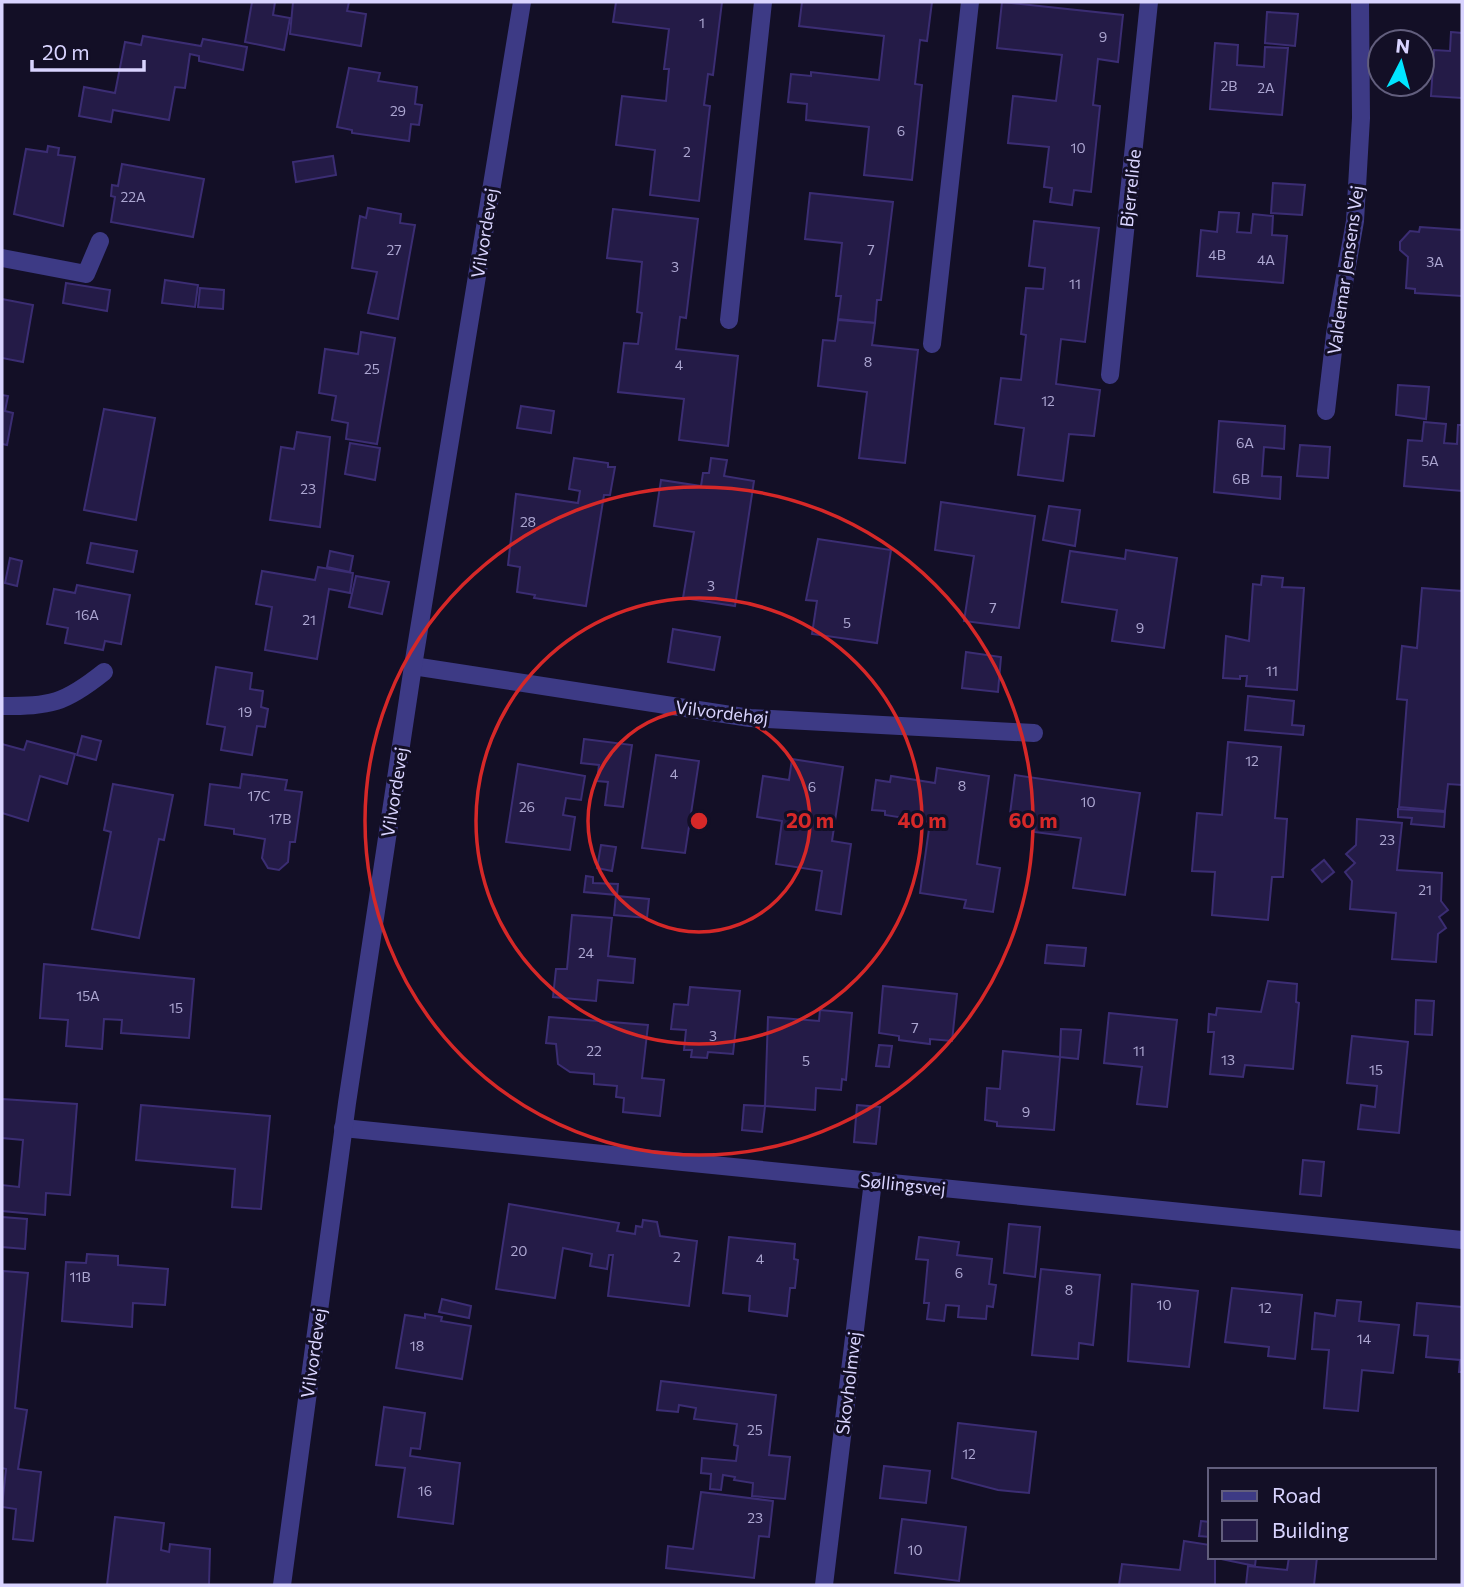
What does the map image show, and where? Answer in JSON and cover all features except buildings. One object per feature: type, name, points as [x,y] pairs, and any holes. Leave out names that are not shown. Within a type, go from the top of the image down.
[{"type":"street","name":"Vilvordevej","points":[[282,1585],[343,1128],[413,666],[522,2]]},
{"type":"street","points":[[729,320],[763,2]]},
{"type":"street","points":[[932,344],[970,2]]},
{"type":"street","name":"Bjerrelide","points":[[1110,375],[1149,2]]},
{"type":"street","name":"Valdemar Jensens Vej","points":[[1326,411],[1335,334],[1355,221],[1362,118],[1360,2]]},
{"type":"street","points":[[2,258],[86,274],[100,241]]},
{"type":"street","name":"Vilvordehøj","points":[[413,666],[750,718],[1034,733]]},
{"type":"street","points":[[2,706],[46,706],[81,691],[104,672]]},
{"type":"street","name":"Søllingsvej","points":[[343,1128],[1462,1240]]},
{"type":"street","name":"Skovholmvej","points":[[824,1585],[873,1181]]}]
